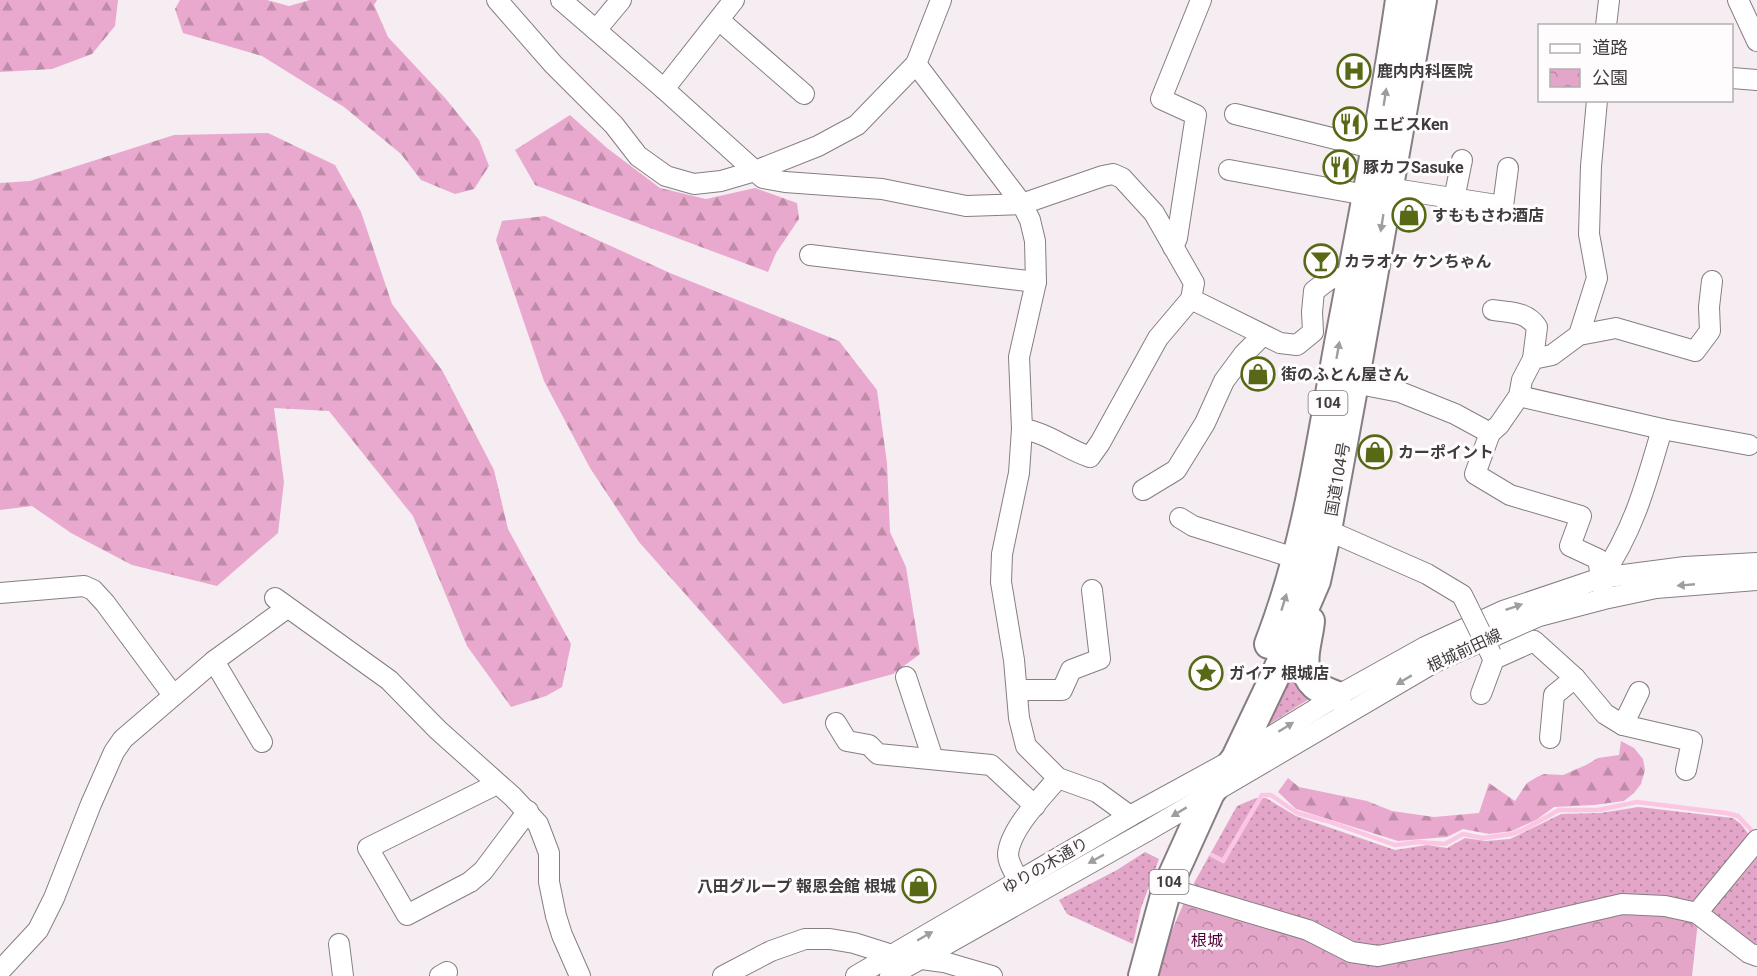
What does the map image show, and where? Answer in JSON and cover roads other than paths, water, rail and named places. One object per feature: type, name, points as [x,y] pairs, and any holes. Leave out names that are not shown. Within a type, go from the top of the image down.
[{"type":"highway","name":"国道104号","points":[[1377,192],[1376,149],[1400,0]]},
{"type":"highway","name":"国道104号","points":[[1220,773],[1224,741],[1264,657],[1298,559],[1362,279],[1377,192],[1422,0]]},
{"type":"highway","name":"国道104号","points":[[1143,976],[1167,888],[1220,773],[1276,674],[1316,581],[1354,383],[1362,279]]},
{"type":"highway","points":[[1316,581],[1304,652],[1304,668],[1315,686],[1336,696]]},
{"type":"street","points":[[561,0],[763,178],[785,182],[882,189],[966,206],[1022,204],[1103,176],[1113,174],[1122,178],[1154,213],[1194,283],[1191,299],[1158,338],[1090,457],[1073,452],[1036,431],[1022,429]]},
{"type":"street","points":[[596,30],[621,0]]},
{"type":"street","points":[[664,89],[734,0]]},
{"type":"street","points":[[500,1],[553,64],[614,125],[638,156],[666,176],[693,184],[721,181],[755,171],[818,146],[857,125],[916,64],[941,0]]},
{"type":"street","points":[[1173,247],[1177,238],[1196,116],[1161,99],[1201,0]]},
{"type":"street","points":[[1606,24],[1609,0]]},
{"type":"street","points":[[1738,0],[1757,41]]},
{"type":"street","points":[[719,20],[804,94]]},
{"type":"street","points":[[916,64],[1022,204],[1030,220],[1035,242],[1036,282],[1019,357],[1022,429],[1020,473],[1002,554],[1001,582],[1018,690],[1019,718],[1026,746],[1058,778],[1097,792],[1130,816]]},
{"type":"street","points":[[1733,78],[1757,80]]},
{"type":"street","points":[[1579,335],[1597,278],[1589,234],[1591,166],[1597,102]]},
{"type":"street","points":[[1235,114],[1376,149]]},
{"type":"street","points":[[1454,199],[1462,160]]},
{"type":"street","points":[[1229,170],[1377,192],[1503,206],[1508,168]]},
{"type":"street","points":[[810,255],[1036,282]]},
{"type":"street","points":[[1191,299],[1280,343],[1297,345],[1313,332],[1314,291],[1331,278],[1362,279]]},
{"type":"street","points":[[1533,359],[1552,355],[1579,335],[1616,328],[1695,351],[1710,331],[1709,307],[1712,281]]},
{"type":"street","points":[[1493,310],[1522,315],[1531,319],[1537,327],[1533,359],[1522,380],[1519,396],[1499,425],[1490,433],[1474,474],[1510,495],[1581,516],[1570,546],[1598,559],[1604,599]]},
{"type":"street","points":[[1143,490],[1176,470],[1205,423],[1224,381],[1244,354],[1263,335]]},
{"type":"street","points":[[1354,383],[1400,392],[1455,414],[1490,433]]},
{"type":"street","points":[[1519,396],[1662,429],[1749,445]]},
{"type":"street","points":[[1602,578],[1618,554],[1640,504],[1662,429]]},
{"type":"street","points":[[1180,518],[1193,526],[1298,559]]},
{"type":"street","points":[[1327,530],[1427,574],[1462,595],[1492,656],[1481,694]]},
{"type":"street","name":"根城前田線","points":[[1220,773],[1336,696],[1425,647],[1503,611],[1602,578],[1685,567],[1750,572]]},
{"type":"street","name":"根城前田線","points":[[1220,773],[1434,662],[1539,616],[1656,588],[1750,572]]},
{"type":"street","points":[[0,592],[84,586],[93,590],[173,695]]},
{"type":"street","points":[[1018,690],[1062,690],[1071,670],[1100,659],[1092,590]]},
{"type":"street","points":[[0,971],[38,930],[54,898],[114,752],[123,739],[281,603],[389,680],[438,730],[528,811],[538,824],[549,853],[549,882],[556,916],[579,976]]},
{"type":"street","points":[[1492,656],[1534,640],[1575,678],[1605,714],[1623,725],[1692,741],[1686,770]]},
{"type":"street","points":[[214,661],[261,742]]},
{"type":"street","points":[[906,676],[933,759]]},
{"type":"street","points":[[1550,738],[1554,695],[1575,678]]},
{"type":"street","points":[[1623,725],[1639,692]]},
{"type":"street","points":[[837,723],[847,741],[869,745],[878,753],[992,765],[1035,806]]},
{"type":"street","name":"ゆりの木通り","points":[[856,976],[1130,816],[1220,773]]},
{"type":"street","name":"ゆりの木通り","points":[[890,976],[1147,831],[1220,773]]},
{"type":"street","points":[[1019,881],[1008,857],[1011,839],[1058,778]]},
{"type":"street","points":[[497,784],[368,848],[407,915],[470,882],[483,871],[528,811]]},
{"type":"street","points":[[1697,913],[1757,840]]},
{"type":"street","points":[[1167,888],[1308,930],[1352,952],[1378,956],[1501,932],[1622,904],[1665,906],[1697,913],[1749,953],[1757,956]]},
{"type":"street","points":[[723,976],[771,951],[805,939],[830,939],[992,976]]},
{"type":"street","points":[[339,944],[343,976]]},
{"type":"waterway","points":[[1212,855],[1223,861],[1262,795],[1271,795],[1297,813],[1395,845],[1418,842],[1445,844],[1463,834],[1483,838],[1512,834],[1559,810],[1598,810],[1637,802],[1738,816],[1752,831]]},
{"type":"place","name":"鹿内内科医院","points":[[1354,71]]},
{"type":"place","name":"エビスKen","points":[[1350,124]]},
{"type":"place","name":"豚カフSasuke","points":[[1340,167]]},
{"type":"place","name":"すももさわ酒店","points":[[1409,215]]},
{"type":"place","name":"カラオケ ケンちゃん","points":[[1321,261]]},
{"type":"place","name":"街のふとん屋さん","points":[[1258,374]]},
{"type":"place","name":"カーポイント","points":[[1375,452]]},
{"type":"place","name":"ガイア 根城店","points":[[1206,673]]},
{"type":"place","name":"八田グループ 報恩会館 根城","points":[[919,886]]},
{"type":"park label","name":"根城","points":[[1207,940]]}]
